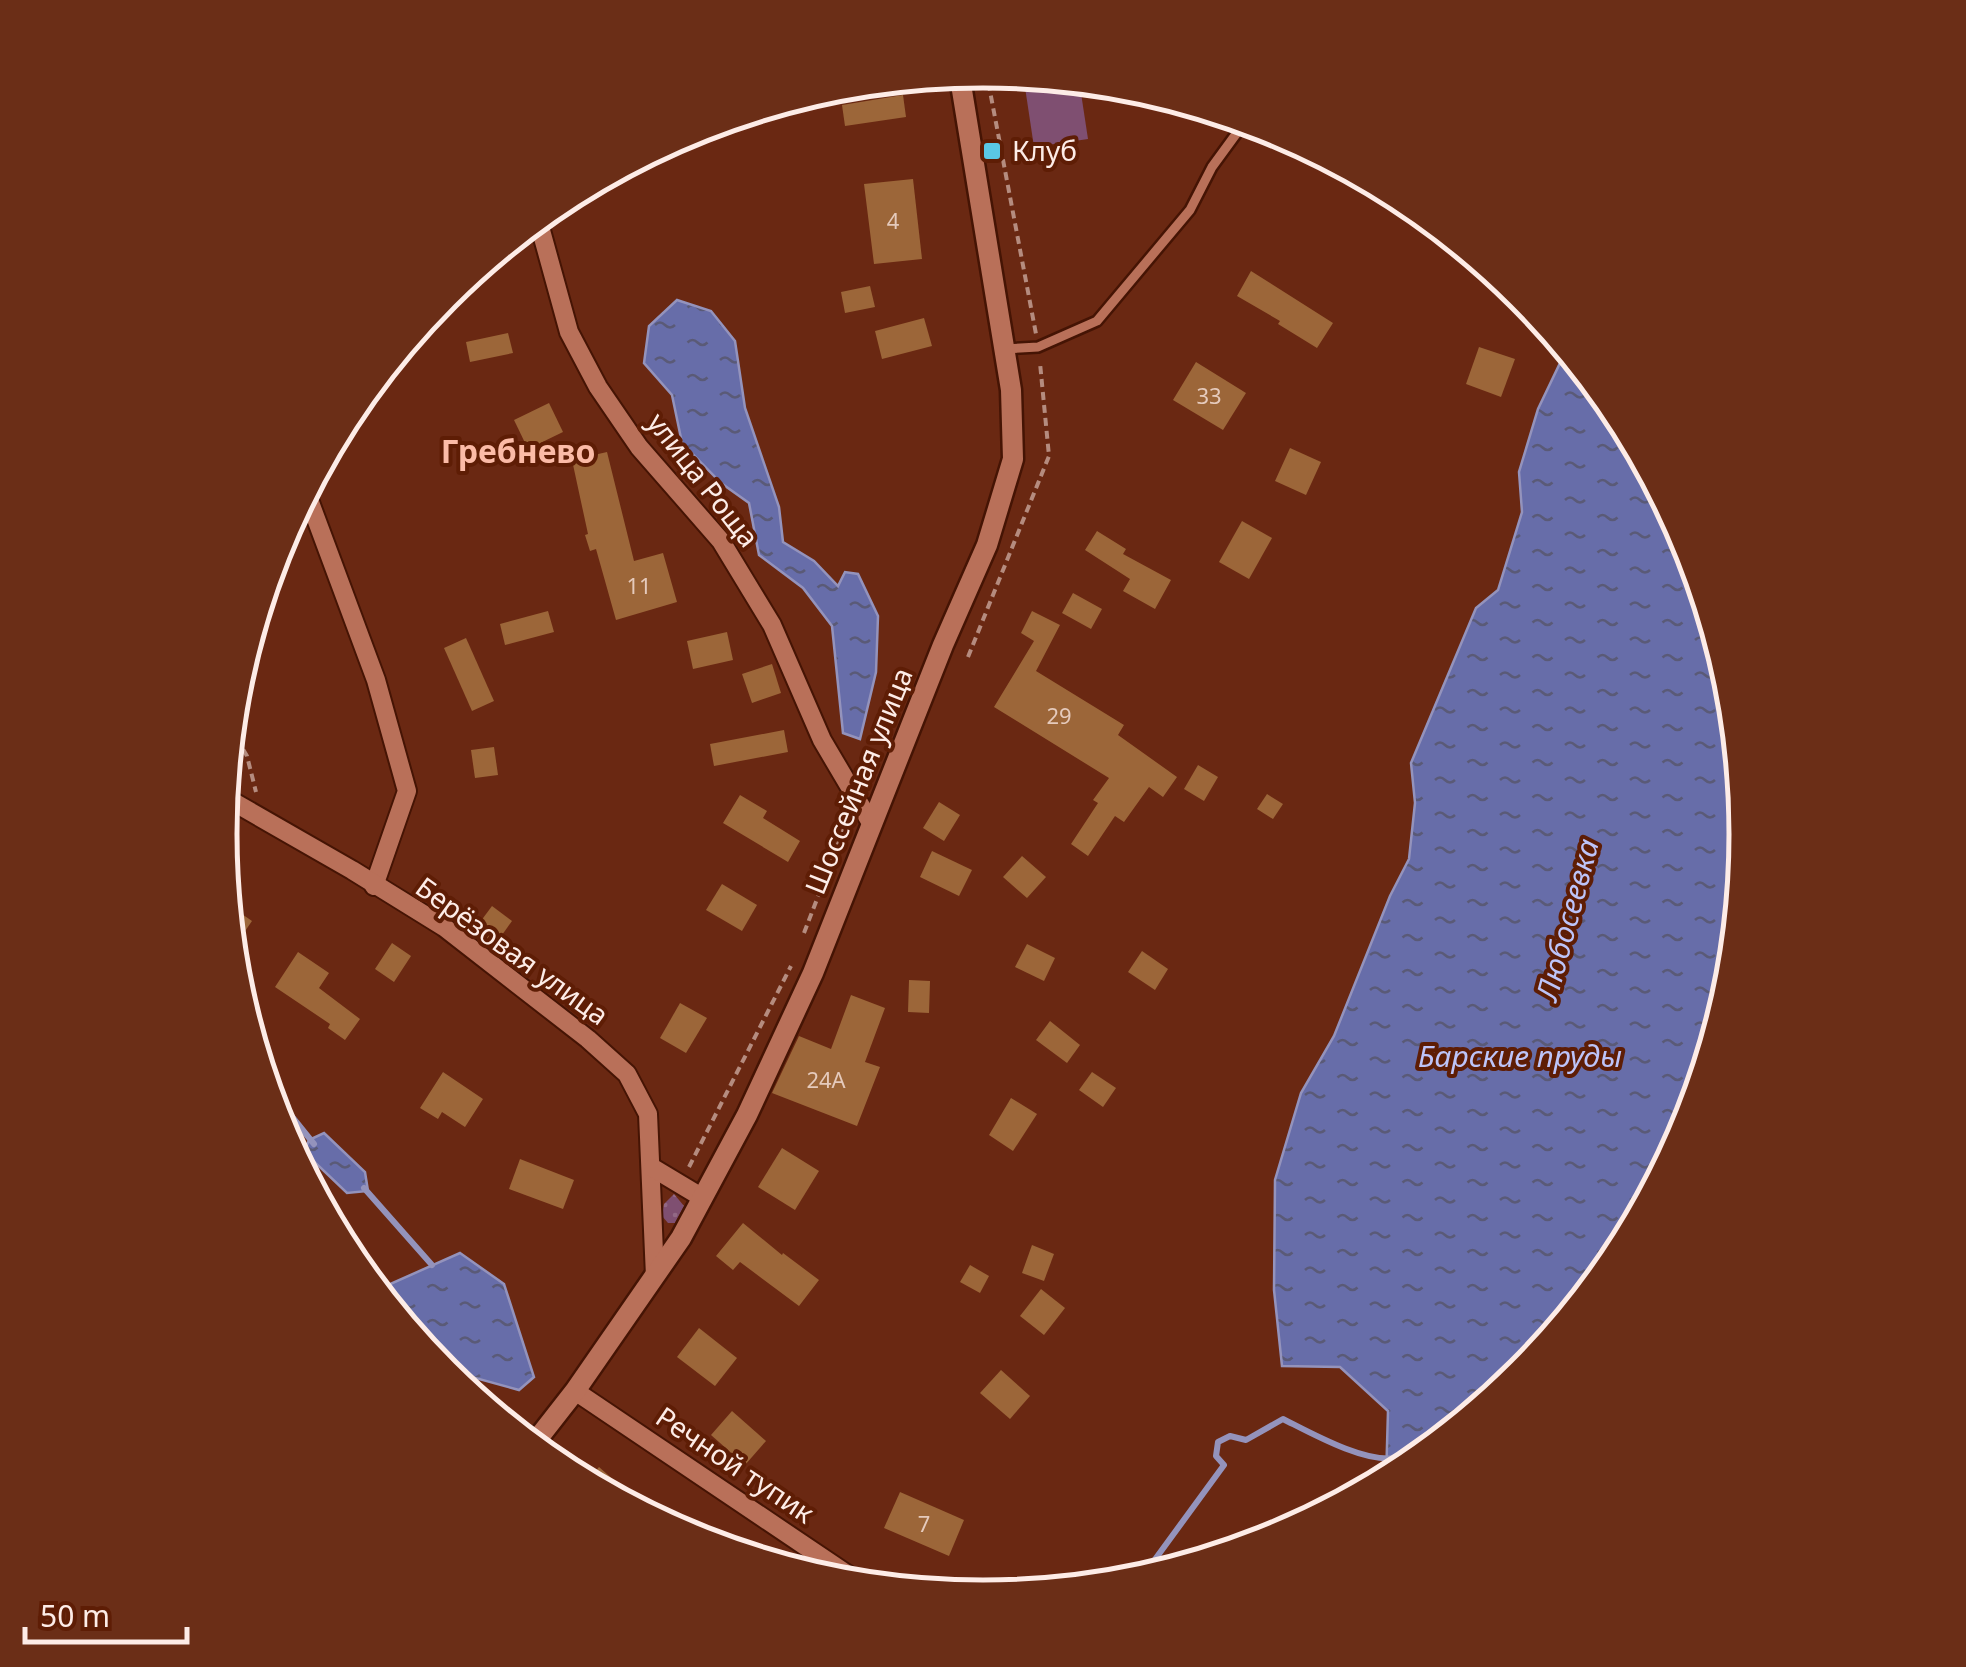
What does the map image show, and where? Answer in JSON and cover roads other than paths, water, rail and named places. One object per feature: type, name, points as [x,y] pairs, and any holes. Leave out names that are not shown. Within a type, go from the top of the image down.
[{"type":"street","name":"Шоссейная улица","points":[[541,1434],[655,1276],[704,1198],[747,1115],[813,973],[987,545],[1013,460],[1011,390],[961,88]]},
{"type":"street","name":"улица Роща","points":[[542,233],[569,332],[598,387],[639,447],[721,541],[772,624],[822,740],[871,824]]},
{"type":"street","points":[[313,507],[376,680],[407,790],[374,886]]},
{"type":"street","name":"Берёзовая улица","points":[[238,805],[444,928],[588,1038],[627,1074],[648,1114],[655,1276]]},
{"type":"street","points":[[652,1168],[704,1198]]},
{"type":"street","name":"Речной тупик","points":[[574,1391],[831,1564]]},
{"type":"lane","points":[[1006,349],[1038,347],[1097,321],[1190,210],[1212,167],[1237,132]]},
{"type":"water","points":[[677,300],[711,311],[735,341],[745,408],[779,507],[783,542],[814,561],[838,586],[845,572],[858,574],[878,616],[876,672],[860,739],[843,733],[832,626],[803,588],[759,555],[749,503],[721,483],[682,443],[672,395],[644,363],[649,326]]},
{"type":"water","name":"Барские пруды","points":[[1560,363],[1603,419],[1652,504],[1704,640],[1723,736],[1727,785],[1729,834],[1723,931],[1704,1027],[1672,1119],[1629,1206],[1603,1248],[1575,1288],[1511,1361],[1437,1425],[1387,1461],[1388,1411],[1340,1367],[1282,1366],[1274,1290],[1275,1180],[1301,1093],[1334,1036],[1390,896],[1409,859],[1415,803],[1411,763],[1476,608],[1498,590],[1522,512],[1519,472],[1538,409]]},
{"type":"water","points":[[324,1133],[365,1172],[368,1191],[347,1193],[313,1160],[306,1146],[309,1140]]},
{"type":"water","points":[[460,1253],[504,1284],[534,1377],[519,1390],[473,1377],[389,1285]]},
{"type":"waterway","points":[[294,1119],[314,1144]]},
{"type":"waterway","points":[[364,1188],[432,1265]]},
{"type":"waterway","name":"Любосеевка","points":[[1155,1559],[1224,1465],[1216,1456],[1218,1442],[1230,1436],[1246,1440],[1283,1419],[1354,1452],[1391,1458]]},
{"type":"place","name":"Клуб","points":[[992,151]]},
{"type":"district","name":"Гребнево","points":[[518,452]]}]
